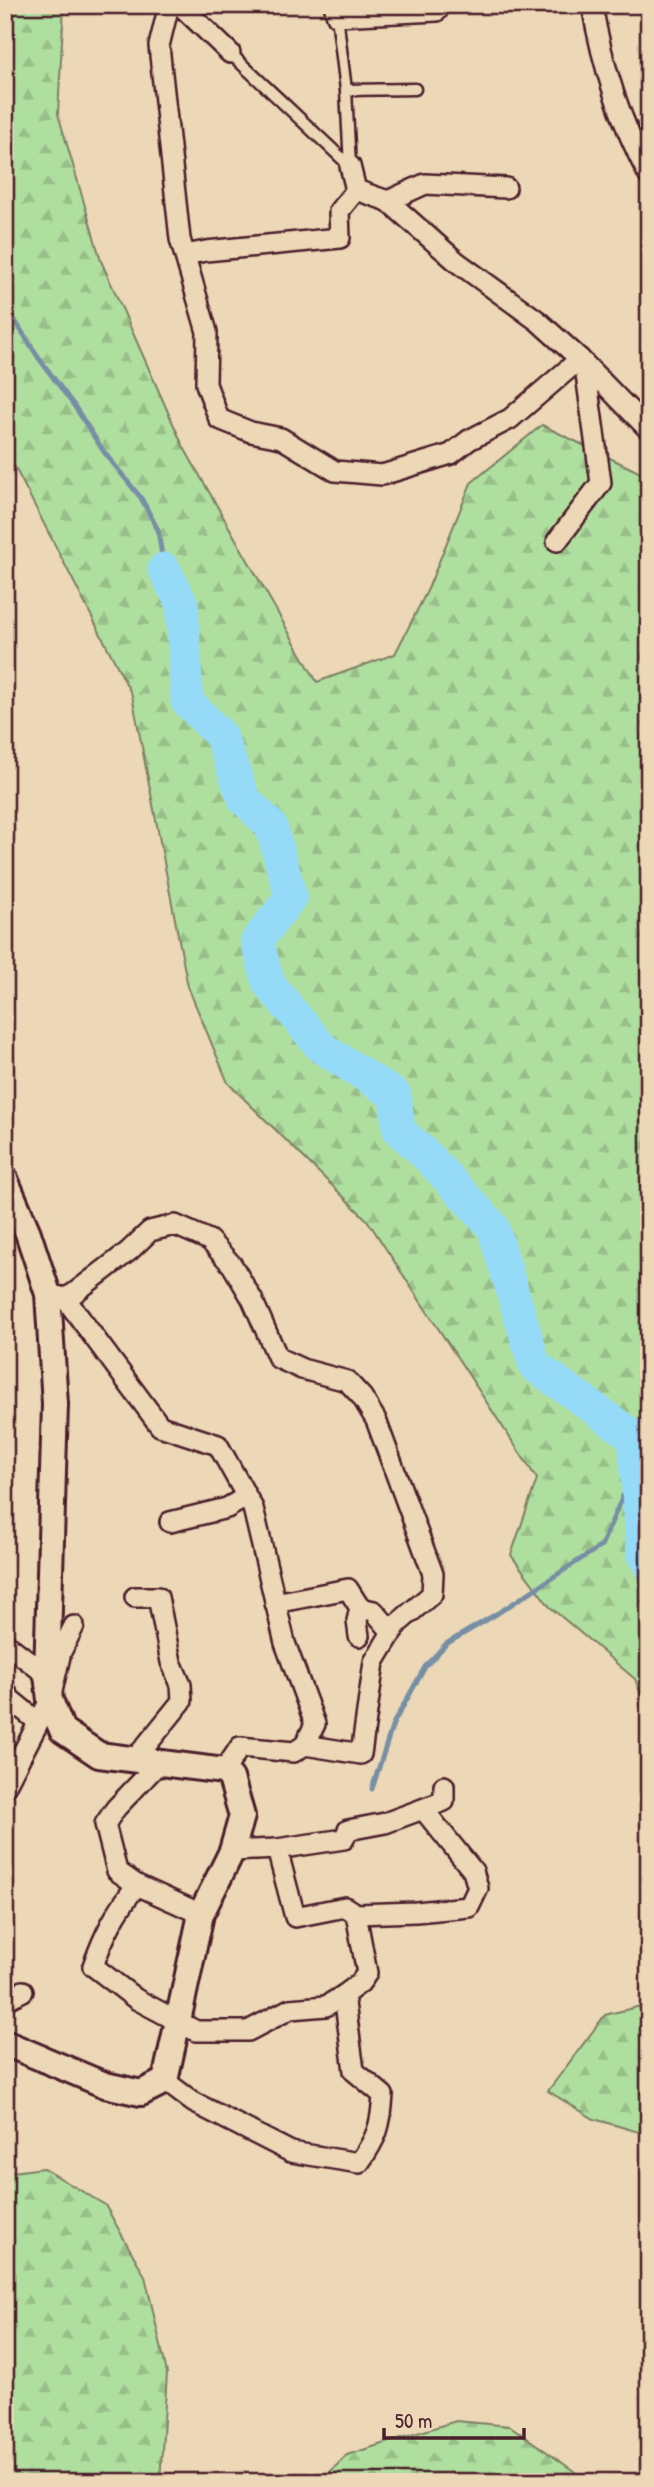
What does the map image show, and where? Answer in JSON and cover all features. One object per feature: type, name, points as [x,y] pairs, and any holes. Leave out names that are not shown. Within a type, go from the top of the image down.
[{"type":"street","points":[[169,5],[159,46],[180,239],[206,332],[206,384],[219,419],[251,432],[281,438],[335,471],[382,475],[451,454],[469,440],[510,419],[583,363]]},
{"type":"street","points":[[180,5],[230,53]]},
{"type":"street","points":[[335,11],[437,11],[437,5]]},
{"type":"street","points":[[592,5],[599,46],[634,147],[649,176]]},
{"type":"street","points":[[350,166],[356,190]]},
{"type":"street","points":[[388,201],[425,184],[506,188]]},
{"type":"street","points":[[185,255],[340,238],[340,211],[356,190]]},
{"type":"street","points":[[356,190],[388,201],[457,261],[538,321],[649,430]]},
{"type":"street","points":[[557,541],[601,483],[583,363]]},
{"type":"street","points":[[5,1179],[57,1296],[160,1426],[218,1445],[253,1508],[285,1643],[315,1724],[305,1745],[294,1752],[240,1747],[224,1771]]},
{"type":"street","points":[[57,1296],[103,1272],[150,1231],[175,1225],[209,1240],[232,1265],[252,1299],[278,1358],[302,1369],[347,1381],[362,1397],[376,1420],[433,1574],[432,1594],[397,1624],[374,1662],[360,1754],[305,1745]]},
{"type":"street","points":[[57,1296],[47,1675],[50,1700],[62,1730],[99,1755],[224,1771],[231,1778],[242,1816],[232,1851],[201,1914],[165,2081]]},
{"type":"street","points":[[170,1522],[227,1508],[246,1497]]},
{"type":"street","points":[[275,1603],[348,1589],[360,1608],[357,1621],[359,1636]]},
{"type":"street","points":[[135,1597],[158,1597],[172,1662],[181,1685],[182,1701],[106,1824],[117,1871],[136,1885],[201,1914]]},
{"type":"street","points":[[360,1608],[374,1611],[392,1632]]},
{"type":"street","points":[[5,1787],[50,1700],[61,1652],[74,1626]]},
{"type":"street","points":[[5,1643],[47,1675]]},
{"type":"street","points":[[5,1690],[10,1699],[38,1723]]},
{"type":"street","points":[[232,1851],[277,1849],[344,1839],[348,1830],[385,1823],[444,1801],[444,1786]]},
{"type":"street","points":[[277,1849],[295,1917],[345,1907],[356,1914],[469,1907],[478,1888],[473,1871],[423,1809]]},
{"type":"street","points":[[136,1885],[105,1933],[93,1966],[136,1999],[196,2031],[248,2031],[290,2009],[326,2006],[344,1995],[360,1983],[367,1973],[356,1914]]},
{"type":"street","points":[[165,2081],[193,2102],[291,2151],[359,2163],[374,2143],[382,2118],[383,2095],[354,2071],[344,1995]]},
{"type":"street","points":[[5,2043],[105,2085],[141,2093],[165,2081]]},
{"type":"lane","points":[[335,11],[346,90],[350,166]]},
{"type":"lane","points":[[230,53],[350,166]]},
{"type":"lane","points":[[346,90],[415,89]]},
{"type":"green space","points":[[5,5],[64,5],[58,114],[101,261],[183,446],[317,682],[395,654],[428,589],[471,483],[542,425],[649,477],[649,1716],[635,1679],[550,1607],[511,1555],[537,1479],[367,1220],[228,1083],[188,987],[132,695],[5,448]]},
{"type":"green space","points":[[649,2004],[649,2135],[594,2119],[548,2091],[605,2015]]},
{"type":"green space","points":[[43,2168],[105,2205],[145,2276],[167,2373],[160,2482],[5,2482],[5,2173]]},
{"type":"green space","points":[[456,2421],[510,2426],[578,2474],[582,2482],[320,2482],[347,2455]]},
{"type":"waterway","points":[[5,305],[104,452],[141,498],[158,530],[164,569]]},
{"type":"waterway","points":[[164,569],[182,604],[187,701],[221,736],[244,799],[271,826],[291,897],[257,941],[269,984],[322,1048],[395,1095],[399,1130],[493,1227],[535,1366],[634,1437],[643,1555],[649,1564]]},
{"type":"waterway","points":[[372,1789],[393,1724],[425,1667],[446,1644],[601,1546],[636,1466]]}]
